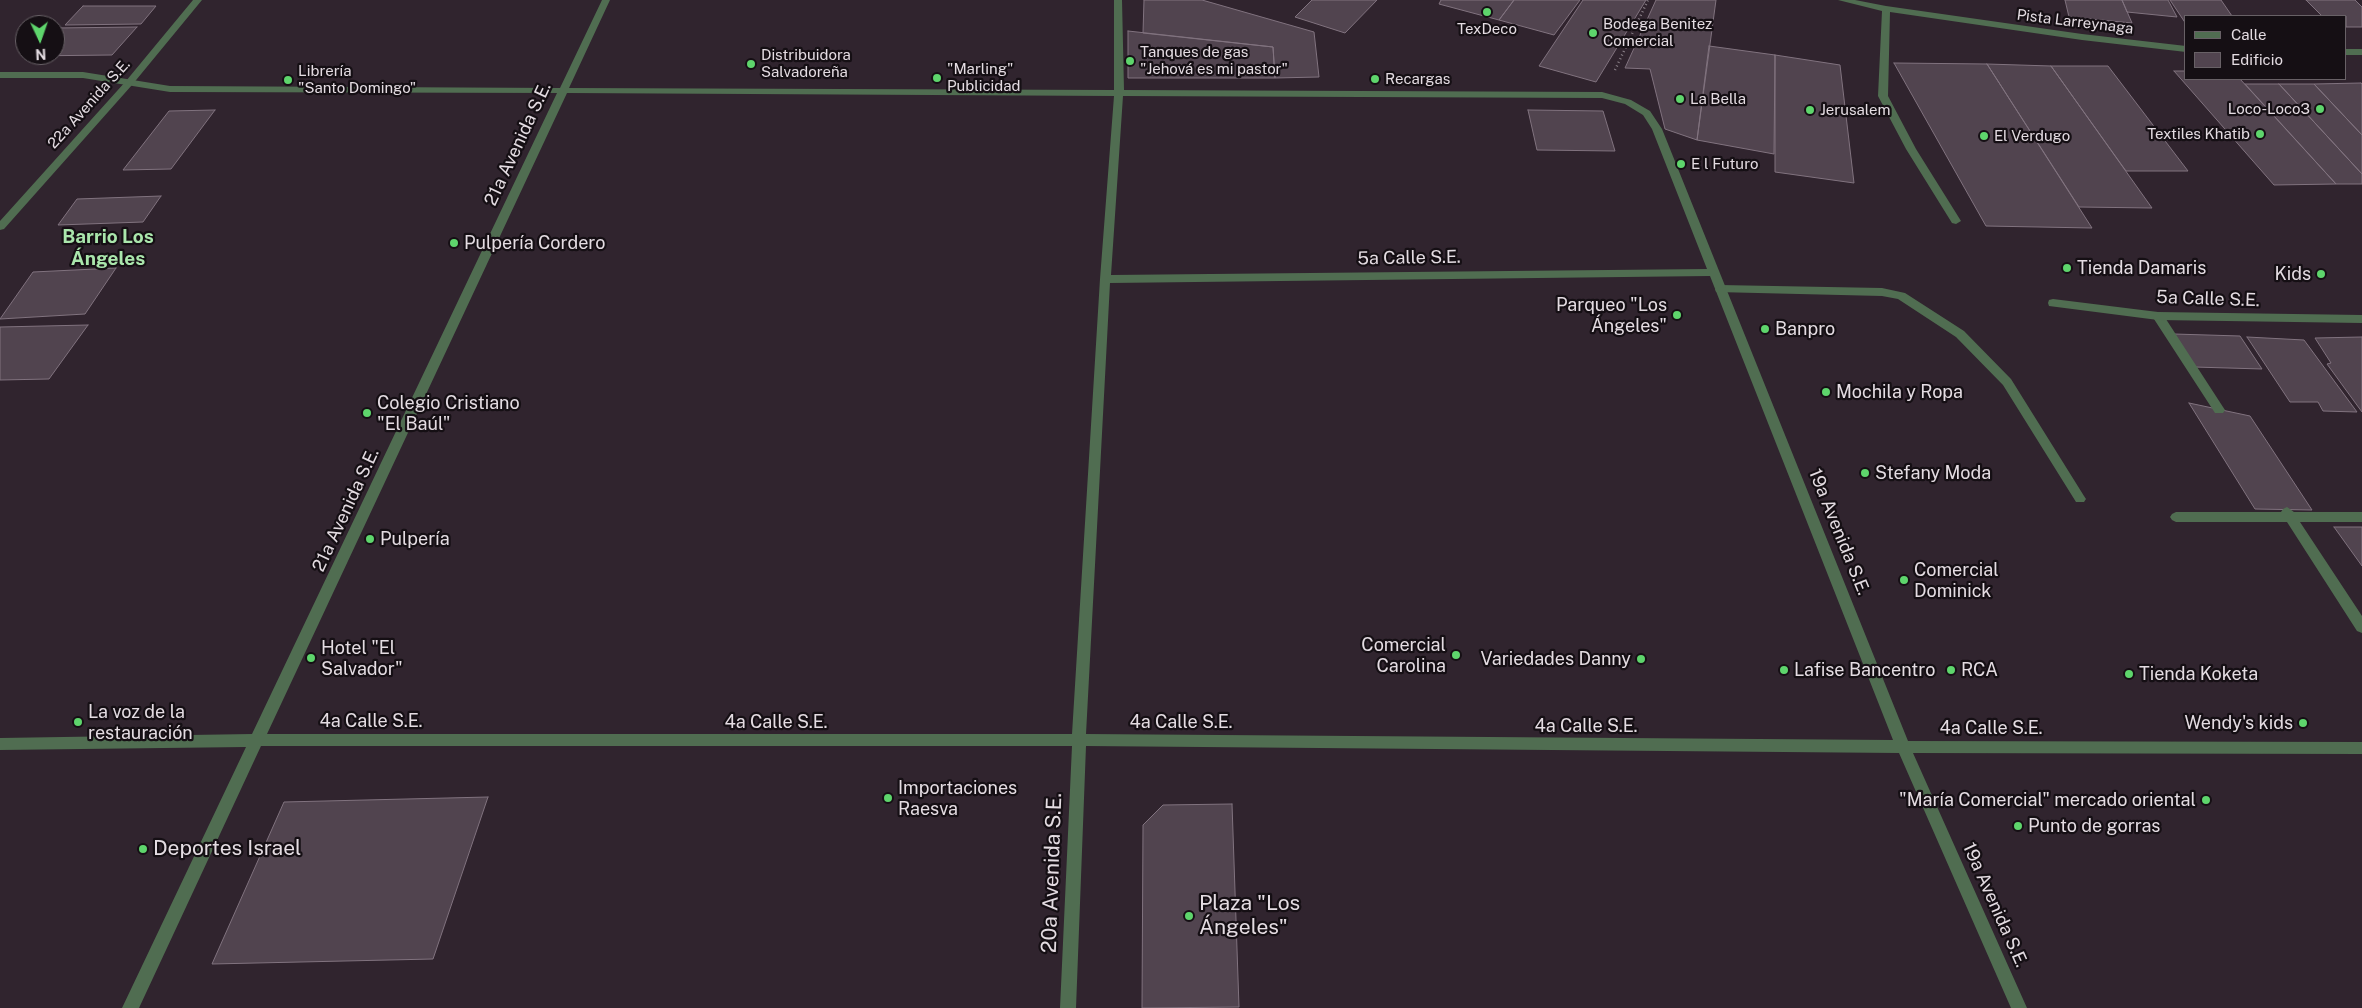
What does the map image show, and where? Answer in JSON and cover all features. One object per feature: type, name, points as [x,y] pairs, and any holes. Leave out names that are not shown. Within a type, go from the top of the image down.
[{"type":"street","name":"22a Avenida S.E.","points":[[0,227],[129,83],[198,0]]},
{"type":"street","name":"21a Avenida S.E.","points":[[130,1008],[606,0]]},
{"type":"street","name":"20a Avenida S.E.","points":[[1068,1008],[1079,740],[1105,280],[1120,92],[1118,0]]},
{"type":"street","name":"Pista Larreynaga","points":[[1842,0],[1886,9],[2082,37],[2184,49]]},
{"type":"street","points":[[1886,9],[1883,96],[1911,149],[1956,222]]},
{"type":"street","points":[[2347,52],[2362,52]]},
{"type":"street","name":"19a Avenida S.E.","points":[[0,75],[83,75],[170,89],[1602,95],[1628,102],[1647,114],[1657,129],[1903,747],[2019,1008]]},
{"type":"street","name":"5a Calle S.E.","points":[[1105,280],[1713,272]]},
{"type":"street","points":[[1720,289],[1882,292],[1901,296],[1960,334],[2007,382],[2080,499]]},
{"type":"street","name":"5a Calle S.E.","points":[[2053,303],[2158,316],[2362,319]]},
{"type":"street","points":[[2158,316],[2219,410]]},
{"type":"street","points":[[2176,517],[2288,513],[2362,517]]},
{"type":"street","points":[[2288,513],[2362,627]]},
{"type":"street","name":"4a Calle S.E.","points":[[0,744],[258,740],[1079,740],[1903,747],[2362,748]]},
{"type":"path","points":[[1602,95],[1648,0]]},
{"type":"building","points":[[1144,0],[1202,0],[1314,32],[1319,77],[1275,78],[1273,47],[1143,33]]},
{"type":"building","points":[[1312,0],[1377,0],[1345,33],[1295,17]]},
{"type":"building","name":"TexDeco","points":[[1441,0],[1514,0],[1499,20],[1439,4]]},
{"type":"building","points":[[1514,0],[1580,0],[1554,35],[1499,20]]},
{"type":"building","name":"Bodega Benitez Comercial","points":[[1583,0],[1646,0],[1596,82],[1539,66]]},
{"type":"building","name":"La Bella","points":[[1656,0],[1716,0],[1697,140],[1665,129],[1650,69],[1625,68]]},
{"type":"building","points":[[2065,0],[2122,0],[2132,23],[2069,17]]},
{"type":"building","points":[[2122,0],[2168,0],[2177,17],[2127,12]]},
{"type":"building","points":[[2170,0],[2221,0],[2231,15],[2184,15],[2184,21]]},
{"type":"building","points":[[2306,0],[2355,0],[2362,7],[2362,27],[2347,27],[2347,15],[2321,15]]},
{"type":"building","points":[[83,6],[156,6],[141,24],[65,25]]},
{"type":"building","points":[[137,27],[112,55],[65,56],[65,28]]},
{"type":"building","points":[[1128,31],[1273,47],[1275,78],[1128,78]]},
{"type":"building","points":[[1709,46],[1775,55],[1774,154],[1697,140]]},
{"type":"building","name":"Jerusalem","points":[[1775,55],[1840,65],[1854,183],[1775,172]]},
{"type":"building","name":"El Verdugo","points":[[1894,63],[1987,64],[2092,228],[1986,226]]},
{"type":"building","points":[[1987,64],[2051,66],[2152,208],[2079,207]]},
{"type":"building","points":[[2051,66],[2108,66],[2188,171],[2126,171]]},
{"type":"building","name":"Textiles Khatib","points":[[2174,71],[2184,71],[2184,80],[2241,80],[2336,184],[2274,185]]},
{"type":"building","points":[[2245,84],[2279,84],[2362,174],[2362,184],[2336,184]]},
{"type":"building","name":"Loco-Loco3","points":[[2279,84],[2314,84],[2362,135],[2362,174]]},
{"type":"building","points":[[2314,84],[2362,84],[2362,135]]},
{"type":"building","points":[[215,110],[171,169],[123,170],[169,111]]},
{"type":"building","points":[[1528,110],[1603,111],[1615,151],[1537,150]]},
{"type":"building","points":[[161,196],[143,222],[58,225],[77,199]]},
{"type":"building","points":[[116,268],[85,314],[0,319],[33,272]]},
{"type":"building","points":[[88,325],[49,379],[0,380],[0,327]]},
{"type":"building","points":[[2174,334],[2240,336],[2262,369],[2194,367]]},
{"type":"building","points":[[2247,337],[2304,340],[2357,412],[2323,411],[2318,402],[2290,402]]},
{"type":"building","points":[[2362,337],[2362,412],[2327,364],[2331,363],[2315,338]]},
{"type":"building","points":[[2189,403],[2250,416],[2312,510],[2255,509]]},
{"type":"building","points":[[2334,527],[2362,527],[2362,566]]},
{"type":"building","points":[[488,797],[433,959],[212,964],[284,802]]},
{"type":"building","name":"Plaza \"Los Ángeles\"","points":[[1232,804],[1239,1007],[1142,1008],[1143,825],[1163,805]]},
{"type":"place","name":"TexDeco","points":[[1487,12]]},
{"type":"place","name":"Bodega Benitez Comercial","points":[[1593,33]]},
{"type":"place","name":"Tanques de gas \"Jehová es mi pastor\"","points":[[1130,61]]},
{"type":"place","name":"Distribuidora Salvadoreña","points":[[751,64]]},
{"type":"place","name":"\"Marling\" Publicidad","points":[[937,78]]},
{"type":"place","name":"Recargas","points":[[1375,79]]},
{"type":"place","name":"Librería \"Santo Domingo\"","points":[[288,80]]},
{"type":"place","name":"La Bella","points":[[1680,99]]},
{"type":"place","name":"Loco-Loco3","points":[[2320,109]]},
{"type":"place","name":"Jerusalem","points":[[1810,110]]},
{"type":"place","name":"Textiles Khatib","points":[[2260,134]]},
{"type":"place","name":"El Verdugo","points":[[1984,136]]},
{"type":"place","name":"E l Futuro","points":[[1681,164]]},
{"type":"place","name":"Pulpería Cordero","points":[[454,243]]},
{"type":"place","name":"Tienda Damaris","points":[[2067,268]]},
{"type":"place","name":"Kids","points":[[2321,274]]},
{"type":"place","name":"Parqueo \"Los Ángeles\"","points":[[1677,315]]},
{"type":"place","name":"Banpro","points":[[1765,329]]},
{"type":"place","name":"Mochila y Ropa","points":[[1826,392]]},
{"type":"place","name":"Colegio Cristiano \"El Baúl\"","points":[[367,413]]},
{"type":"place","name":"Stefany Moda","points":[[1865,473]]},
{"type":"place","name":"Pulpería","points":[[370,539]]},
{"type":"place","name":"Comercial Dominick","points":[[1904,580]]},
{"type":"place","name":"Comercial Carolina","points":[[1456,655]]},
{"type":"place","name":"Hotel \"El Salvador\"","points":[[311,658]]},
{"type":"place","name":"Variedades Danny","points":[[1641,659]]},
{"type":"place","name":"Lafise Bancentro","points":[[1784,670]]},
{"type":"place","name":"RCA","points":[[1951,670]]},
{"type":"place","name":"Tienda Koketa","points":[[2129,674]]},
{"type":"place","name":"La voz de la restauración","points":[[78,722]]},
{"type":"place","name":"Wendy's kids","points":[[2303,723]]},
{"type":"place","name":"Importaciones Raesva","points":[[888,798]]},
{"type":"place","name":"\"María Comercial\" mercado oriental","points":[[2206,800]]},
{"type":"place","name":"Punto de gorras","points":[[2018,826]]},
{"type":"place","name":"Deportes Israel","points":[[143,849]]},
{"type":"place","name":"Plaza \"Los Ángeles\"","points":[[1189,916]]},
{"type":"district","name":"Barrio Los Ángeles","points":[[108,248]]}]
